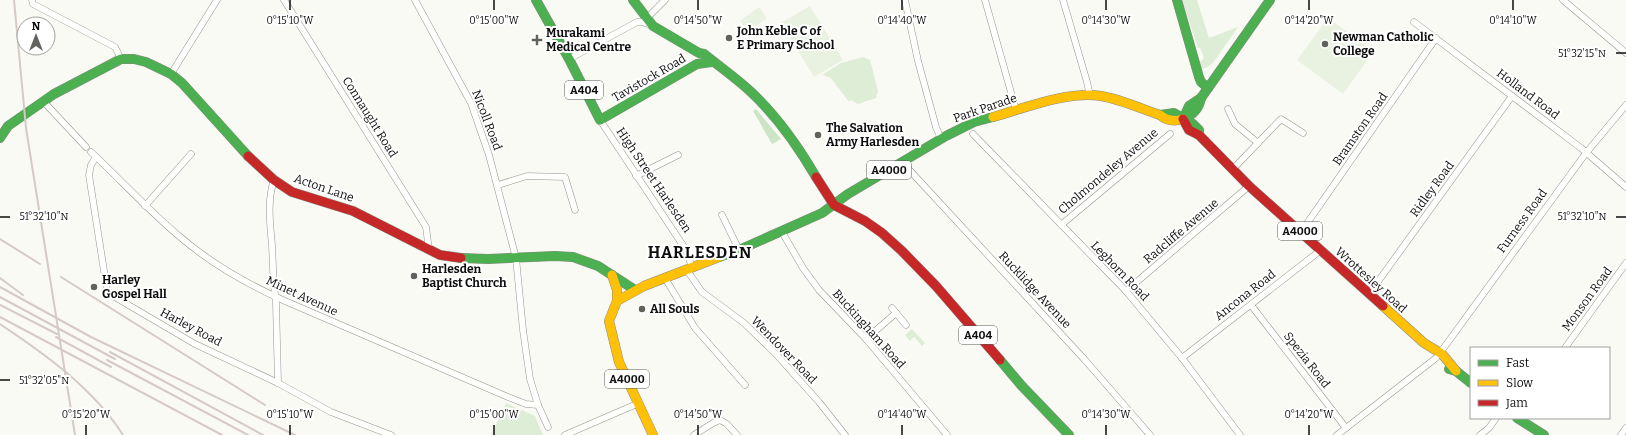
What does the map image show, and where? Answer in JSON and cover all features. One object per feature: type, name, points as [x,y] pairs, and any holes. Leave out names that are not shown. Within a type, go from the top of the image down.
[{"type":"main road","name":"A404","points":[[536,0],[569,59]]},
{"type":"main road","name":"A404","points":[[633,0],[653,26],[708,57],[712,62],[750,91],[771,113],[803,155],[827,196],[834,205],[865,221],[882,233],[902,251],[936,286],[1021,385],[1069,435]]},
{"type":"main road","points":[[1177,0],[1198,71],[1210,84]]},
{"type":"main road","points":[[1183,119],[1193,114],[1210,84],[1270,0]]},
{"type":"main road","points":[[697,64],[699,53]]},
{"type":"main road","name":"Acton Lane","points":[[121,59],[134,59],[146,62],[171,74],[182,83],[255,163],[274,180],[292,192],[353,211],[440,255],[455,259],[477,260],[559,256],[574,257],[584,260],[612,275],[635,290]]},
{"type":"main road","points":[[0,138],[8,126],[43,101],[121,59]]},
{"type":"main road","name":"High Street Harlesden","points":[[569,59],[600,120]]},
{"type":"main road","name":"Tavistock Road","points":[[600,120],[697,64],[712,62]]},
{"type":"main road","name":"Park Parade","points":[[834,205],[848,194],[966,125],[1016,110],[1059,99],[1090,96],[1112,99],[1160,115],[1174,117]]},
{"type":"main road","name":"Wrottesley Road","points":[[1174,117],[1183,119],[1195,126],[1199,130],[1199,135],[1249,186],[1424,343],[1430,345],[1438,356],[1453,365],[1456,371],[1470,382]]},
{"type":"main road","points":[[617,301],[635,290],[782,232],[822,213],[834,205]]},
{"type":"main road","points":[[612,275],[617,290],[617,301]]},
{"type":"main road","name":"A4000","points":[[617,301],[609,321],[613,341],[619,362],[653,435]]},
{"type":"main road","points":[[1519,419],[1544,435]]},
{"type":"street","points":[[171,74],[217,0]]},
{"type":"street","name":"Connaught Road","points":[[284,0],[426,227],[429,250]]},
{"type":"street","name":"Nicoll Road","points":[[415,0],[473,107],[498,185],[516,258],[527,366],[538,405],[548,427]]},
{"type":"street","points":[[647,18],[665,0]]},
{"type":"street","points":[[905,0],[918,61],[936,127],[941,139]]},
{"type":"street","points":[[985,0],[1016,110]]},
{"type":"street","points":[[1063,0],[1088,83],[1090,96]]},
{"type":"street","points":[[1562,0],[1626,53]]},
{"type":"street","points":[[32,2],[116,47],[121,59]]},
{"type":"street","points":[[569,59],[637,22],[642,22],[653,26]]},
{"type":"street","name":"Holland Road","points":[[1414,22],[1586,153],[1626,188]]},
{"type":"street","name":"Bramston Road","points":[[1301,232],[1436,38]]},
{"type":"street","name":"Ridley Road","points":[[1369,294],[1512,96]]},
{"type":"street","name":"Minet Avenue","points":[[43,101],[88,149],[146,206],[179,236],[200,252],[274,296],[526,404],[538,405]]},
{"type":"street","name":"Furness Road","points":[[1337,435],[1438,356],[1586,153],[1626,105]]},
{"type":"street","points":[[1228,109],[1235,124],[1258,143]]},
{"type":"street","points":[[1232,170],[1281,119],[1303,133]]},
{"type":"street","name":"High Street Harlesden","points":[[600,120],[686,250],[689,268]]},
{"type":"street","name":"Leghorn Road","points":[[973,134],[1126,291],[1182,358],[1240,435]]},
{"type":"street","name":"Cholmondeley Avenue","points":[[1061,225],[1170,134]]},
{"type":"street","points":[[146,206],[190,154]]},
{"type":"street","points":[[636,176],[678,155]]},
{"type":"street","name":"Harley Road","points":[[96,157],[91,165],[89,175],[107,290],[113,296],[196,344],[278,382],[331,412],[391,435]]},
{"type":"street","name":"Rucklidge Avenue","points":[[902,162],[1086,360],[1150,435]]},
{"type":"street","points":[[498,185],[527,176],[565,177],[575,210]]},
{"type":"street","points":[[274,180],[270,191],[270,224],[278,382]]},
{"type":"street","name":"Radcliffe Avenue","points":[[1126,291],[1249,186]]},
{"type":"street","points":[[722,215],[739,250]]},
{"type":"street","name":"Buckingham Road","points":[[782,232],[818,290],[866,339],[947,435]]},
{"type":"street","name":"Ancona Road","points":[[1182,358],[1321,250]]},
{"type":"street","name":"Monson Road","points":[[1566,347],[1626,263]]},
{"type":"street","name":"Wendover Road","points":[[689,268],[702,292],[744,323],[774,352],[819,402],[845,435]]},
{"type":"street","points":[[665,278],[695,328],[745,385]]},
{"type":"street","name":"Spezia Road","points":[[1251,305],[1346,428]]},
{"type":"street","points":[[866,339],[894,311],[906,325]]},
{"type":"street","points":[[566,435],[639,403]]},
{"type":"street","points":[[1480,435],[1489,428],[1495,419]]},
{"type":"street","points":[[694,435],[713,422],[720,420],[727,424],[737,435]]},
{"type":"street","points":[[1621,435],[1626,428]]},
{"type":"green space","points":[[1182,0],[1197,0],[1209,38],[1238,27],[1212,64],[1206,68],[1201,68],[1199,63],[1204,58],[1200,48],[1198,48]]},
{"type":"green space","points":[[810,6],[843,60],[814,77],[781,23]]},
{"type":"green space","points":[[759,7],[767,18],[748,33],[740,21]]},
{"type":"green space","points":[[1328,18],[1374,51],[1343,94],[1297,60]]},
{"type":"green space","points":[[863,57],[870,60],[878,91],[876,98],[858,104],[851,100],[849,102],[831,78],[822,75],[841,63]]},
{"type":"green space","points":[[756,109],[781,139],[772,144],[753,111]]},
{"type":"green space","points":[[912,329],[925,343],[922,346],[914,337],[910,341],[905,335]]},
{"type":"green space","points":[[506,403],[535,416],[543,435],[491,435]]},
{"type":"railway","points":[[14,0],[26,128],[75,435]]},
{"type":"railway","points":[[0,239],[40,264]]},
{"type":"railway","points":[[61,277],[265,405]]},
{"type":"railway","points":[[0,278],[23,295]]},
{"type":"railway","points":[[0,287],[91,337],[295,435]]},
{"type":"railway","points":[[0,297],[115,359]]},
{"type":"railway","points":[[0,305],[57,334]]},
{"type":"railway","points":[[0,317],[222,435]]},
{"type":"railway","points":[[0,324],[51,360],[68,374],[98,402],[123,435]]},
{"type":"railway","points":[[56,337],[111,367]]},
{"type":"railway","points":[[110,352],[263,435]]},
{"type":"railway","points":[[107,360],[248,435]]},
{"type":"traffic: fast","points":[[536,0],[569,59],[600,120],[697,64],[712,62]]},
{"type":"traffic: fast","points":[[633,0],[653,26],[699,53],[704,54],[760,100],[786,131],[816,177]]},
{"type":"traffic: fast","points":[[1177,0],[1199,77],[1201,82],[1208,88]]},
{"type":"traffic: fast","points":[[1183,119],[1189,106],[1201,98],[1270,0]]},
{"type":"traffic: fast","points":[[0,138],[8,126],[54,94],[121,59],[134,59],[146,62],[171,74],[182,83],[248,156]]},
{"type":"traffic: fast","points":[[1183,119],[1190,116],[1195,111],[1201,98]]},
{"type":"traffic: fast","points":[[1160,115],[1174,113],[1193,124],[1199,130],[1199,135]]},
{"type":"traffic: fast","points":[[719,257],[739,250],[822,213],[848,194],[946,136],[974,122],[993,117]]},
{"type":"traffic: fast","points":[[461,258],[488,259],[555,256],[573,257],[598,266],[635,290]]},
{"type":"traffic: fast","points":[[1000,360],[1021,385],[1069,435]]},
{"type":"traffic: fast","points":[[1449,369],[1456,371],[1470,382]]},
{"type":"traffic: fast","points":[[1519,419],[1544,435]]},
{"type":"traffic: slow","points":[[993,117],[1046,101],[1088,95],[1116,99],[1160,115],[1168,120],[1174,121],[1183,119]]},
{"type":"traffic: slow","points":[[653,435],[619,362],[609,321],[617,301],[644,286],[719,257]]},
{"type":"traffic: slow","points":[[612,275],[617,290],[617,301]]},
{"type":"traffic: slow","points":[[1383,306],[1424,343],[1442,354],[1456,371]]},
{"type":"traffic: jam","points":[[1183,119],[1189,130],[1199,135],[1249,186],[1383,306]]},
{"type":"traffic: jam","points":[[248,156],[274,180],[292,192],[353,211],[440,255],[461,258]]},
{"type":"traffic: jam","points":[[816,177],[834,205],[865,221],[882,233],[902,251],[936,286],[1000,360]]},
{"type":"place","name":"John Keble C of E Primary School","points":[[729,38]]},
{"type":"place","name":"Murakami Medical Centre","points":[[537,40]]},
{"type":"place","name":"Newman Catholic College","points":[[1325,44]]},
{"type":"place","name":"The Salvation Army Harlesden","points":[[818,135]]},
{"type":"place","name":"Harlesden Baptist Church","points":[[414,276]]},
{"type":"place","name":"Harley Gospel Hall","points":[[94,287]]},
{"type":"place","name":"All Souls","points":[[642,309]]},
{"type":"district","name":"HARLESDEN","points":[[700,252]]}]
